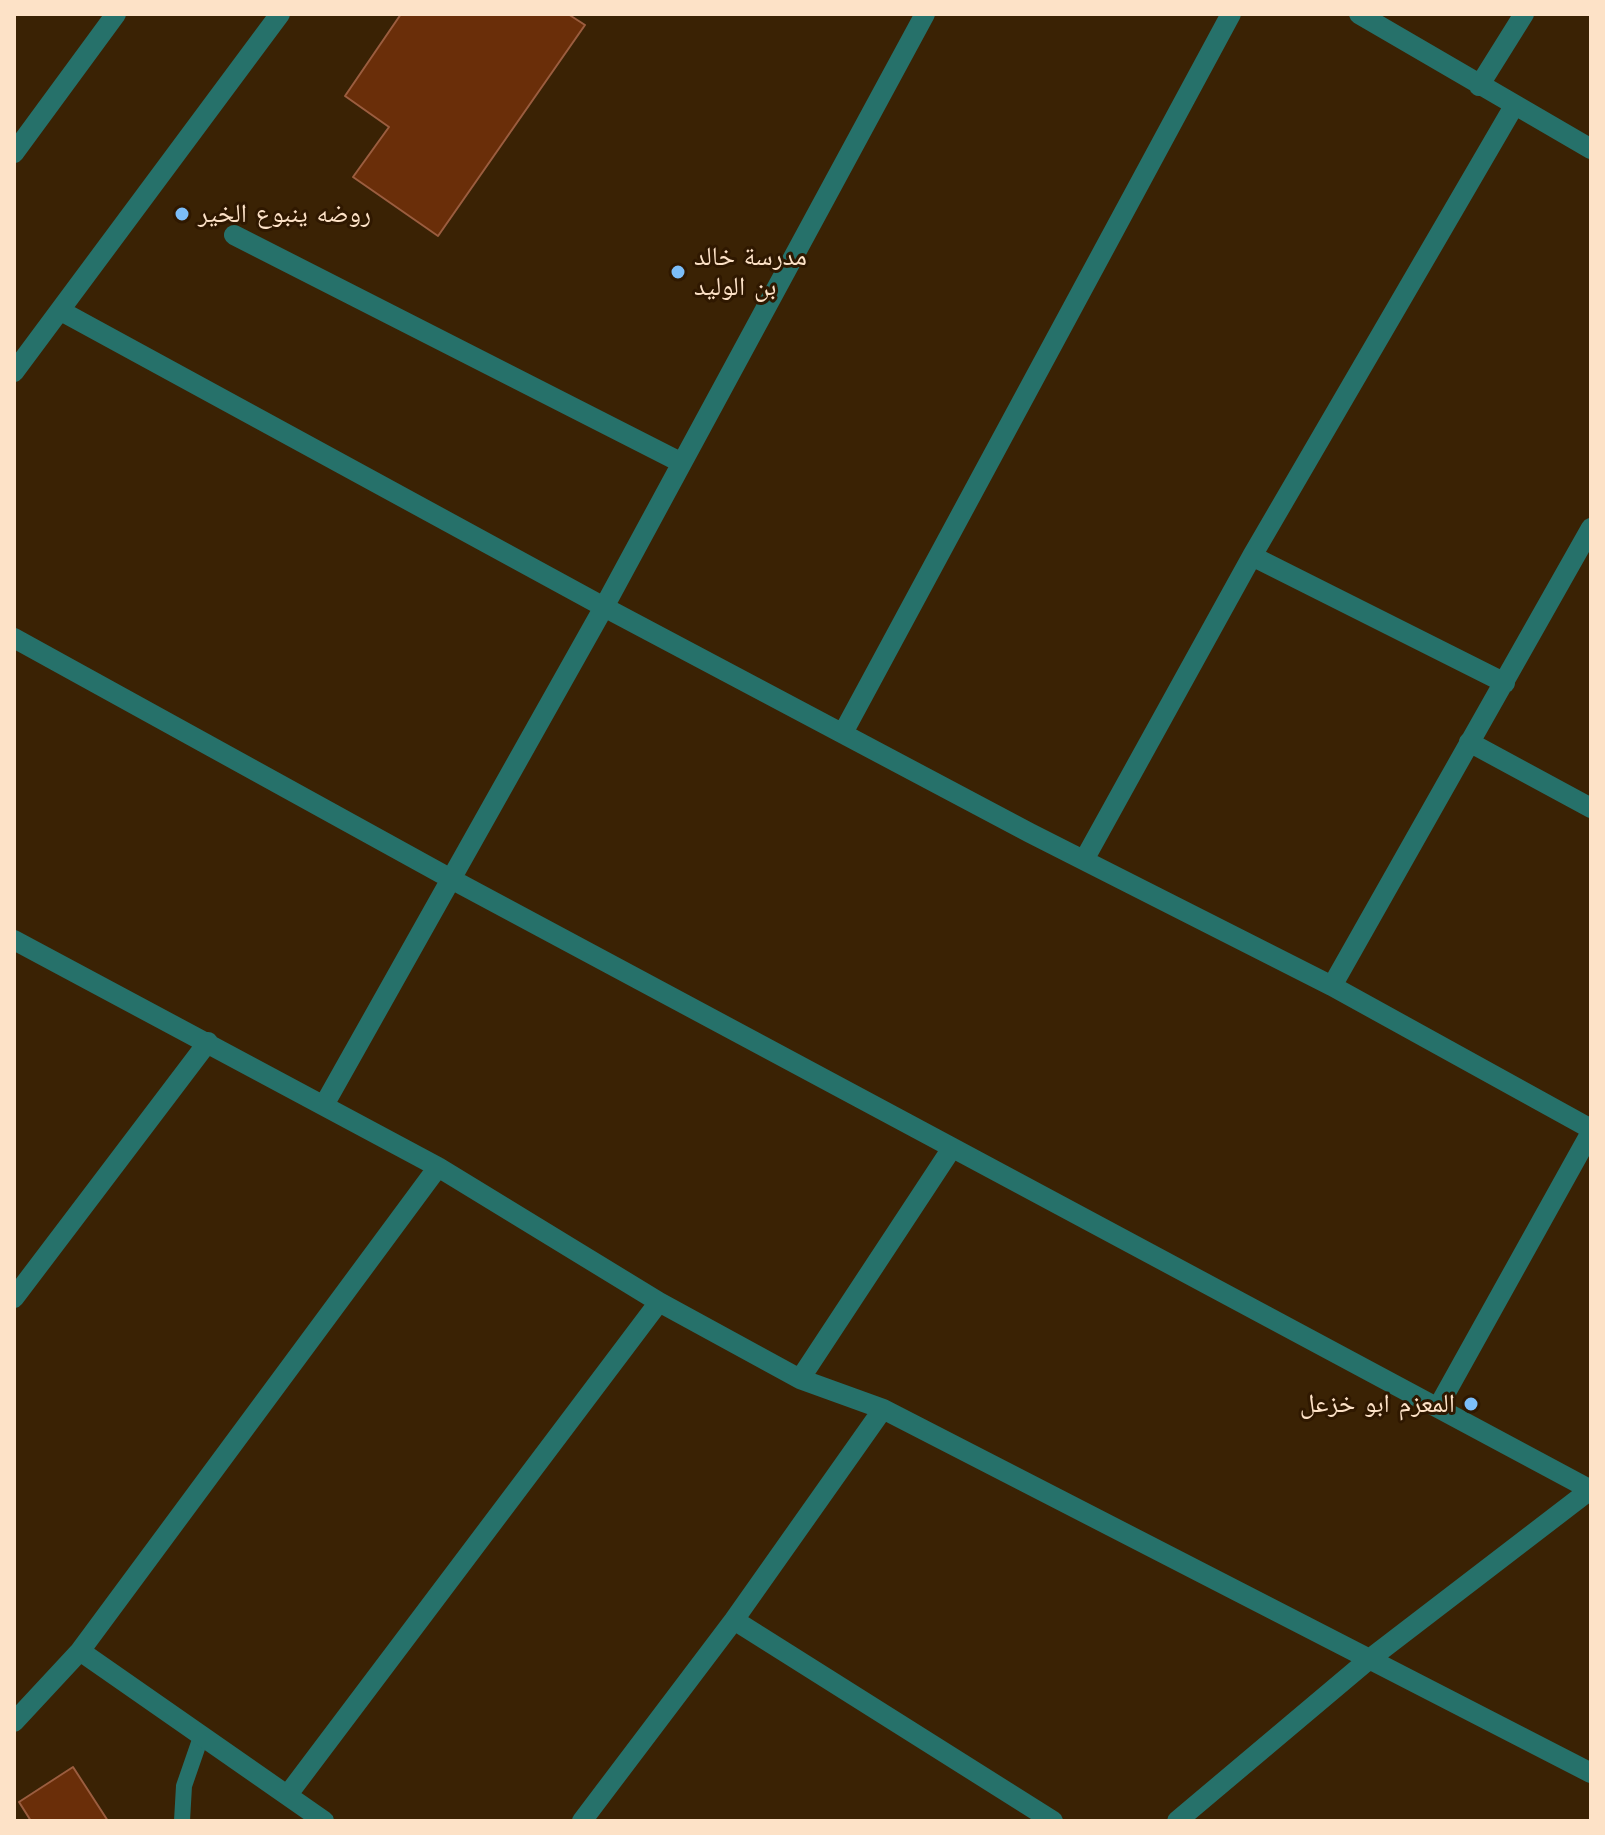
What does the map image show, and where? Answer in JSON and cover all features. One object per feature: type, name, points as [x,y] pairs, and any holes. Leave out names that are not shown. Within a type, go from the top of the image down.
[{"type":"street","points":[[14,153],[116,14]]},
{"type":"street","points":[[14,372],[280,14]]},
{"type":"street","points":[[324,1105],[604,607],[925,14]]},
{"type":"street","points":[[844,731],[1231,14]]},
{"type":"street","points":[[1359,14],[1591,149]]},
{"type":"street","points":[[1479,86],[1524,14]]},
{"type":"street","points":[[1084,860],[1252,556],[1514,106]]},
{"type":"street","points":[[234,235],[682,463]]},
{"type":"street","points":[[61,311],[604,607],[1084,860],[1332,986],[1591,1131],[1438,1407]]},
{"type":"street","points":[[1332,986],[1591,528]]},
{"type":"street","points":[[1252,556],[1505,683]]},
{"type":"street","points":[[14,638],[453,880],[1591,1490],[1367,1661],[1177,1821]]},
{"type":"street","points":[[1469,742],[1591,808]]},
{"type":"street","points":[[14,940],[438,1167],[659,1302],[800,1379],[883,1409],[1367,1661],[1591,1773]]},
{"type":"street","points":[[14,1298],[208,1042]]},
{"type":"street","points":[[800,1379],[952,1148]]},
{"type":"street","points":[[14,1722],[80,1651],[438,1167]]},
{"type":"street","points":[[289,1793],[659,1302]]},
{"type":"street","points":[[593,1817],[883,1409]]},
{"type":"street","points":[[734,1620],[1053,1821]]},
{"type":"street","points":[[80,1651],[289,1793],[324,1821]]},
{"type":"lane","points":[[182,1821],[184,1786],[202,1734]]},
{"type":"building","points":[[401,14],[568,14],[585,25],[438,236],[353,177],[389,127],[345,96]]},
{"type":"building","points":[[73,1767],[108,1821],[31,1821],[19,1802]]},
{"type":"place","name":"روضه ينبوع الخير","points":[[182,214]]},
{"type":"place","name":"مدرسة خالد بن الوليد","points":[[678,272]]},
{"type":"place","name":"المعزم ابو خزعل","points":[[1471,1404]]}]
